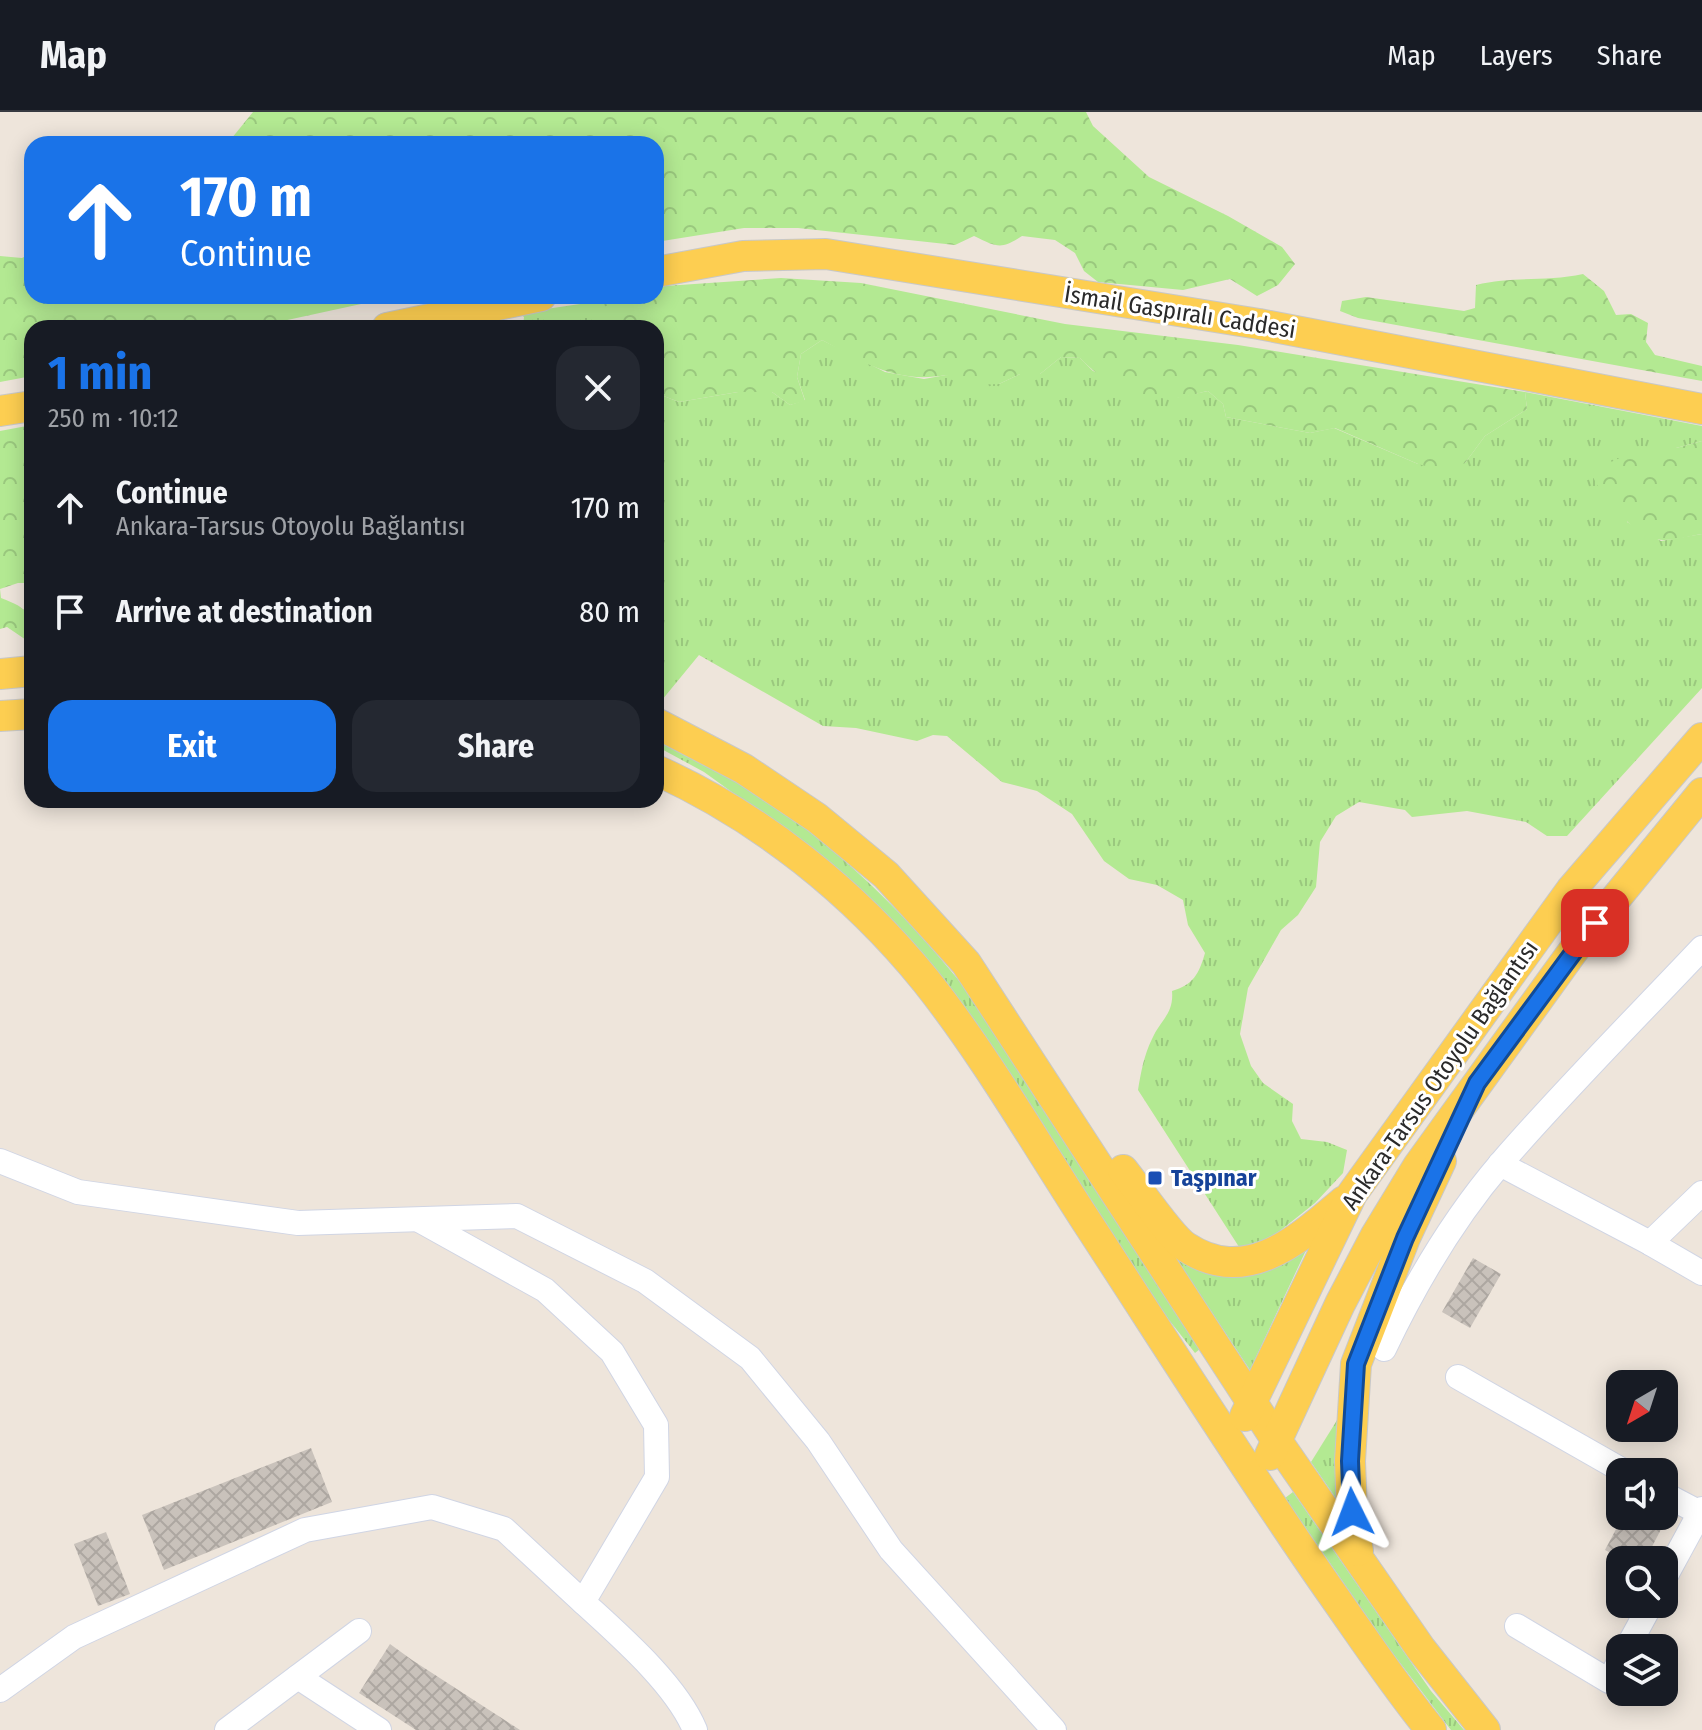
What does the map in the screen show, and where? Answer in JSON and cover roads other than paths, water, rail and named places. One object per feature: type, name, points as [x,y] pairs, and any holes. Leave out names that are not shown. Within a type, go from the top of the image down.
[{"type":"main road","name":"İsmail Gaspıralı Caddesi","points":[[664,271],[743,256],[826,254],[1259,324],[1702,409]]},
{"type":"main road","points":[[426,320],[502,304]]},
{"type":"main road","points":[[0,674],[24,672]]},
{"type":"main road","points":[[0,716],[24,714]]},
{"type":"main road","points":[[664,727],[693,740],[780,792],[853,846],[886,875],[945,939],[1184,1246],[1230,1263],[1252,1261],[1298,1240],[1352,1194]]},
{"type":"main road","name":"Ankara-Tarsus Otoyolu Bağlantısı","points":[[1230,1442],[1253,1402],[1352,1194],[1571,890],[1702,738]]},
{"type":"main road","points":[[664,774],[737,813],[796,855],[864,913],[910,962],[960,1027],[1257,1486],[1431,1730]]},
{"type":"main road","name":"Ankara-Tarsus Otoyolu Bağlantısı","points":[[1257,1486],[1340,1304],[1376,1235],[1418,1166],[1576,947],[1702,793]]},
{"type":"main road","points":[[992,1001],[1277,1441],[1421,1649],[1485,1730]]},
{"type":"main road","points":[[1360,1561],[1352,1512],[1350,1461],[1356,1364],[1405,1238],[1477,1083]]},
{"type":"street","points":[[1384,1349],[1407,1301],[1460,1217],[1500,1164],[1702,948]]},
{"type":"street","points":[[0,1161],[78,1192],[298,1223],[517,1216],[645,1281],[750,1358],[818,1441],[891,1550],[1054,1730]]},
{"type":"street","points":[[1500,1164],[1702,1273]]},
{"type":"street","points":[[1650,1243],[1702,1193]]},
{"type":"street","points":[[416,1219],[545,1290],[612,1352],[656,1425],[657,1477],[583,1602]]},
{"type":"street","points":[[1458,1377],[1606,1461]]},
{"type":"street","points":[[1678,1501],[1701,1513],[1678,1554]]},
{"type":"street","points":[[0,1690],[74,1637],[305,1530],[432,1507],[504,1529],[634,1649],[688,1713],[695,1730]]},
{"type":"street","points":[[1517,1626],[1606,1679]]},
{"type":"street","points":[[227,1730],[359,1631]]},
{"type":"street","points":[[298,1677],[379,1730]]},
{"type":"place","name":"Taşpınar","points":[[1155,1178]]}]
